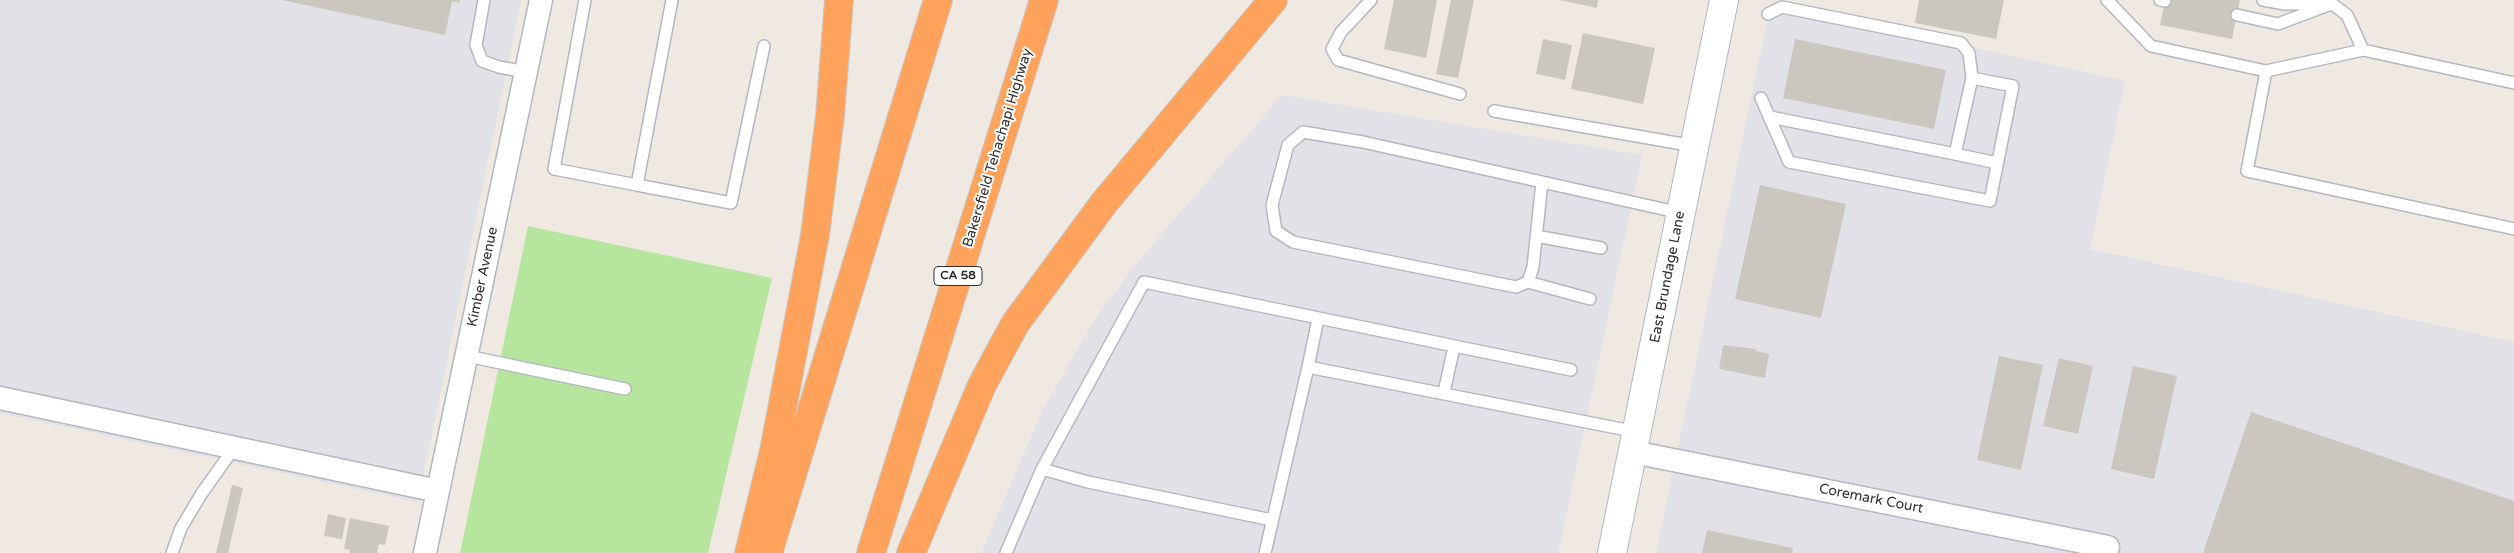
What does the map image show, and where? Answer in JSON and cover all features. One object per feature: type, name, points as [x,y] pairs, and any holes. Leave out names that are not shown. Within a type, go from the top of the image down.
[{"type":"highway","points":[[749,553],[774,451],[815,235],[830,116],[839,0]]},
{"type":"highway","points":[[768,553],[938,0]]},
{"type":"highway","name":"Bakersfield Tehachapi Highway","points":[[872,553],[1044,0]]},
{"type":"highway","points":[[911,553],[982,385],[1015,324],[1104,204],[1273,0]]},
{"type":"main road","name":"East Brundage Lane","points":[[1612,553],[1724,0]]},
{"type":"street","name":"Kimber Avenue","points":[[425,553],[541,0]]},
{"type":"street","points":[[0,398],[438,491]]},
{"type":"street","name":"Coremark Court","points":[[1635,442],[2108,547]]},
{"type":"lane","points":[[484,0],[476,45],[482,61],[499,67],[526,72]]},
{"type":"lane","points":[[585,0],[554,170],[732,203],[764,46]]},
{"type":"lane","points":[[637,185],[672,0]]},
{"type":"lane","points":[[1371,0],[1340,32],[1332,49],[1338,60],[1460,94]]},
{"type":"lane","points":[[2107,0],[2151,46],[2266,71],[2363,50],[2514,83]]},
{"type":"lane","points":[[2263,0],[2285,4],[2329,1]]},
{"type":"lane","points":[[2319,0],[2329,1],[2347,15],[2363,50]]},
{"type":"lane","points":[[2237,15],[2278,24],[2329,1]]},
{"type":"lane","points":[[1768,14],[1782,7],[1962,43],[1969,53],[1972,78],[1955,154]]},
{"type":"lane","points":[[2266,71],[2247,171],[2514,229]]},
{"type":"lane","points":[[1761,98],[1790,162],[1990,201],[2013,86],[1972,78]]},
{"type":"lane","points":[[1494,111],[1694,146]]},
{"type":"lane","points":[[1770,117],[1997,163]]},
{"type":"lane","points":[[1590,299],[1528,282],[1516,288],[1293,242],[1276,231],[1272,205],[1288,145],[1303,132],[1362,142],[1681,213]]},
{"type":"lane","points":[[1528,282],[1533,267],[1542,182]]},
{"type":"lane","points":[[1536,236],[1601,248]]},
{"type":"lane","points":[[1006,553],[1042,469],[1144,282],[1571,370]]},
{"type":"lane","points":[[1265,553],[1318,319]]},
{"type":"lane","points":[[1444,392],[1454,346]]},
{"type":"lane","points":[[467,356],[625,389]]},
{"type":"lane","points":[[1308,367],[1444,392],[1635,442]]},
{"type":"lane","points":[[172,553],[185,521],[234,448]]},
{"type":"lane","points":[[1042,469],[1088,482],[1272,520]]},
{"type":"shaded area","points":[[0,0],[521,0],[418,502],[0,413]]},
{"type":"shaded area","points":[[1771,3],[2125,81],[2090,249],[2514,342],[2514,553],[1656,553]]},
{"type":"shaded area","points":[[1282,95],[1642,155],[1558,553],[981,553],[1041,413],[1093,322],[1140,259]]},
{"type":"green space","points":[[528,226],[772,278],[708,553],[460,553]]},
{"type":"building","points":[[282,0],[460,0],[459,3],[452,1],[445,35]]},
{"type":"building","points":[[1394,0],[1437,0],[1426,58],[1384,49]]},
{"type":"building","points":[[1451,0],[1474,0],[1458,78],[1436,74]]},
{"type":"building","points":[[1559,0],[1598,0],[1597,8]]},
{"type":"building","points":[[1919,0],[2004,0],[1996,39],[1915,23]]},
{"type":"building","points":[[2165,0],[2240,0],[2232,39],[2160,25]]},
{"type":"building","points":[[1583,33],[1655,48],[1643,104],[1571,89]]},
{"type":"building","points":[[1543,39],[1572,45],[1565,80],[1536,74]]},
{"type":"building","points":[[1795,39],[1946,70],[1934,129],[1783,98]]},
{"type":"building","points":[[1760,185],[1846,204],[1821,318],[1735,299]]},
{"type":"building","points":[[1723,345],[1756,349],[1756,351],[1769,354],[1765,378],[1719,369]]},
{"type":"building","points":[[1999,356],[2043,365],[2021,470],[1977,460]]},
{"type":"building","points":[[2059,358],[2093,366],[2078,434],[2043,426]]},
{"type":"building","points":[[2133,366],[2177,376],[2154,479],[2111,469]]},
{"type":"building","points":[[2251,412],[2514,501],[2514,553],[2203,553]]},
{"type":"building","points":[[232,485],[243,488],[228,553],[216,553]]},
{"type":"building","points":[[328,514],[346,518],[342,539],[324,536]]},
{"type":"building","points":[[350,518],[389,526],[385,545],[379,544],[377,553],[350,553],[350,550],[344,549]]},
{"type":"building","points":[[1707,530],[1793,548],[1792,553],[1702,553]]}]
